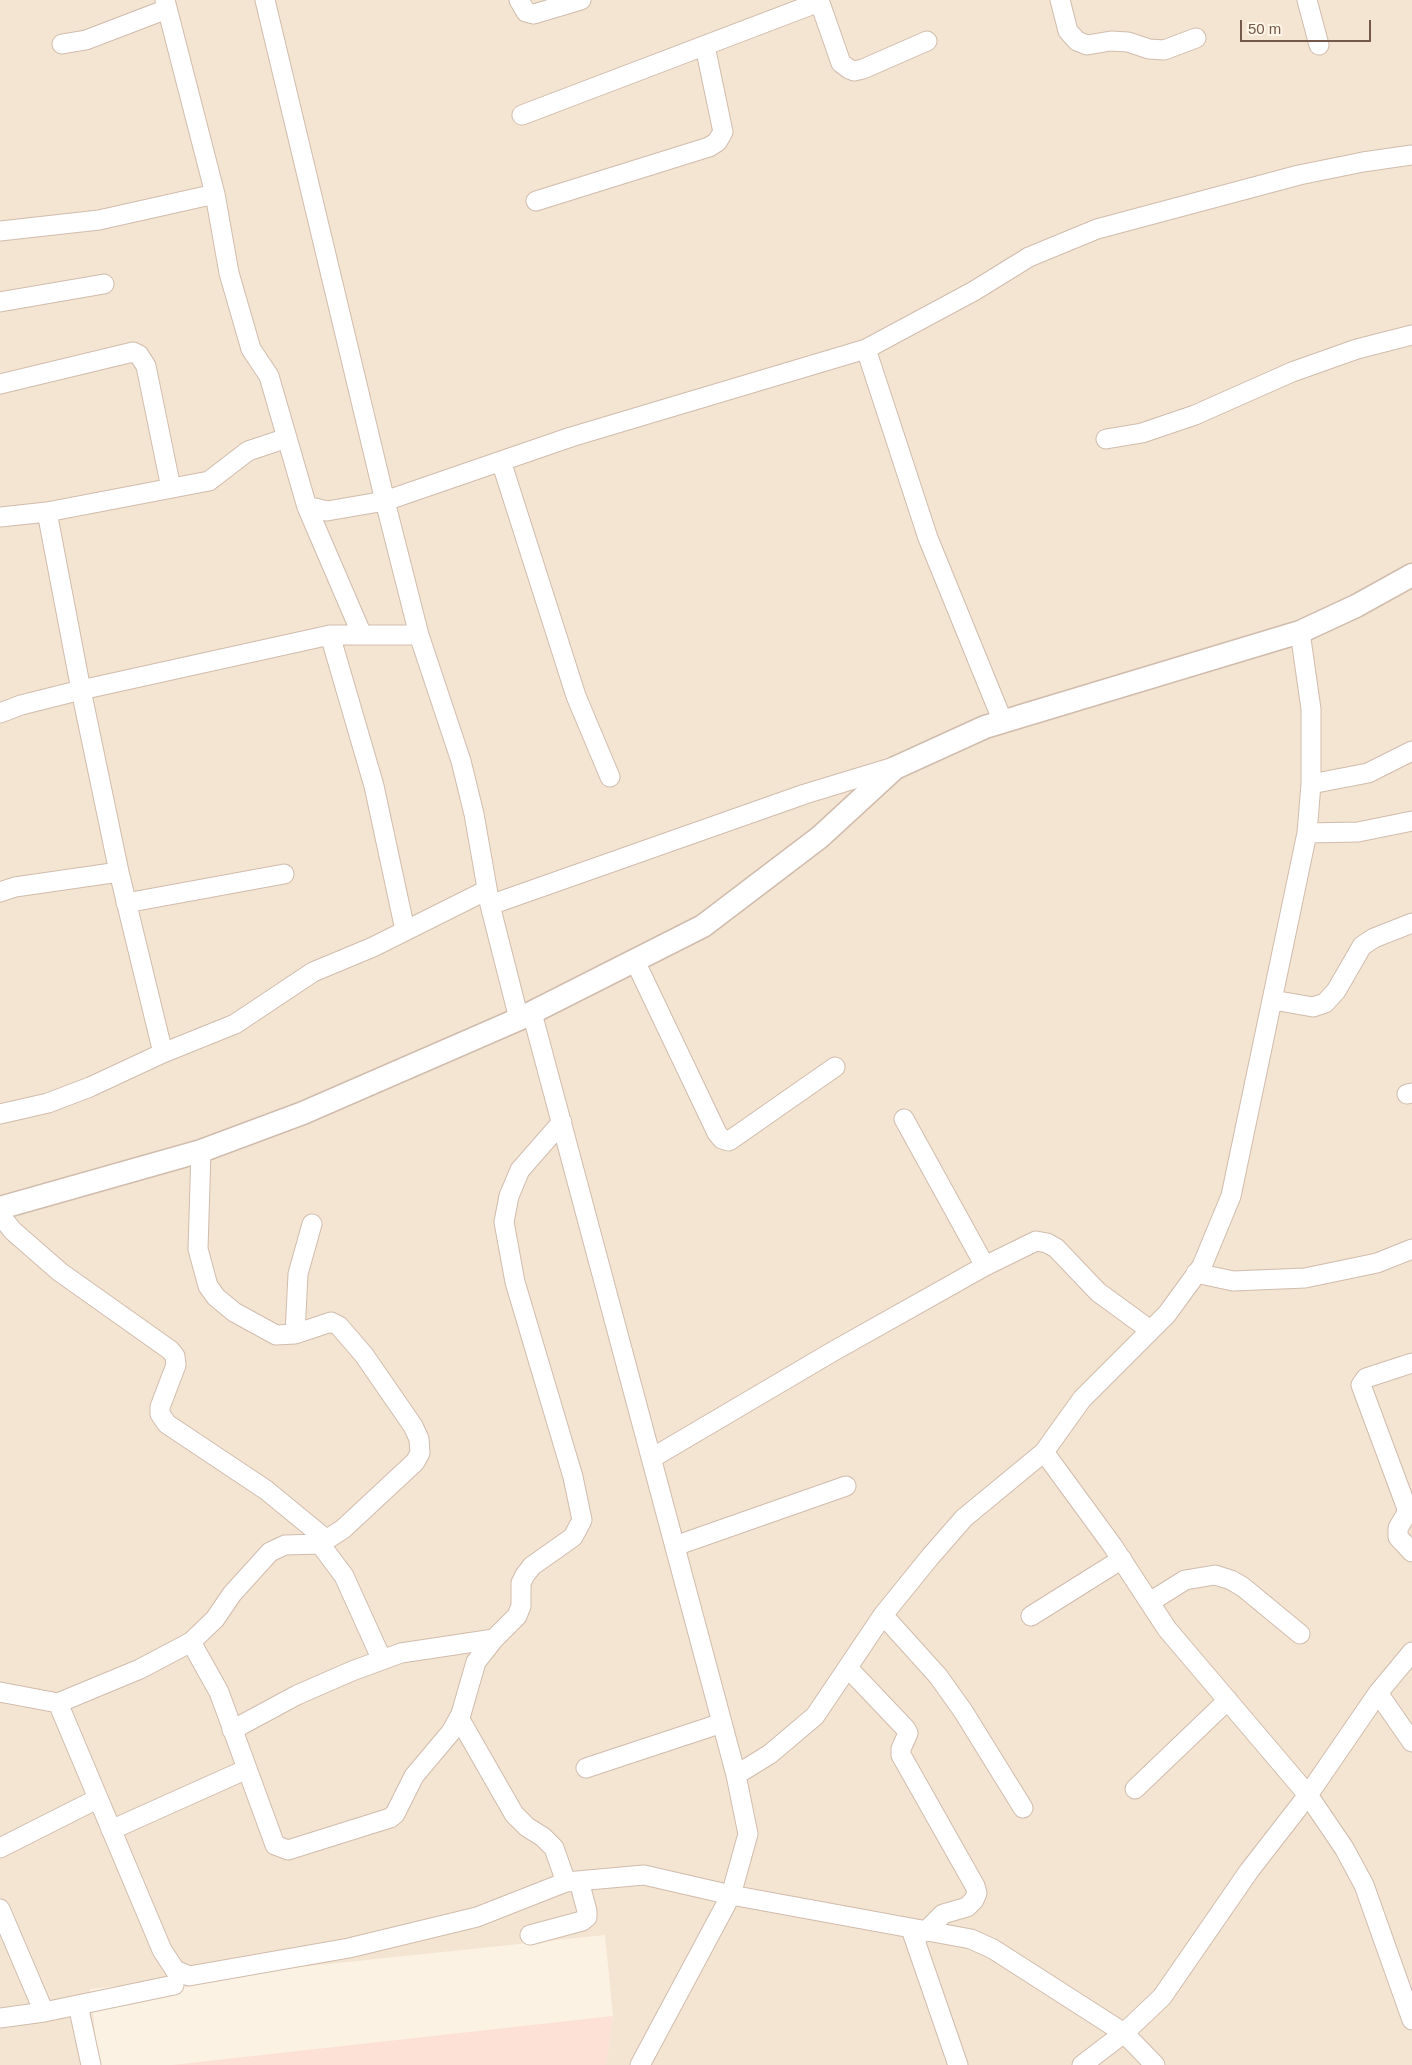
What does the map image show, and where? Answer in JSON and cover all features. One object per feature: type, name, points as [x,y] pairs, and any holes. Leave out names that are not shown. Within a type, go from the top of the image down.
[{"type":"street","points":[[265,0],[419,635],[461,761],[474,814],[488,898],[562,1122],[736,1775],[748,1834],[731,1895],[640,2065]]},
{"type":"street","points":[[519,0],[526,12],[534,14],[581,0]]},
{"type":"street","points":[[1060,0],[1068,31],[1077,41],[1087,45],[1111,41],[1128,42],[1149,49],[1164,50],[1196,38]]},
{"type":"street","points":[[1308,0],[1319,45]]},
{"type":"street","points":[[522,115],[819,1],[841,63],[848,69],[854,71],[864,69],[927,40]]},
{"type":"street","points":[[62,44],[86,40],[166,5],[215,194],[229,273],[251,349],[270,376],[307,507],[362,635]]},
{"type":"street","points":[[536,201],[709,148],[717,142],[723,132],[705,46]]},
{"type":"street","points":[[316,508],[328,511],[385,501],[572,437],[866,349],[974,291],[1029,257],[1096,229],[1299,175],[1363,162],[1412,155]]},
{"type":"street","points":[[0,231],[99,220],[215,194]]},
{"type":"street","points":[[0,302],[104,284]]},
{"type":"street","points":[[1106,439],[1142,433],[1186,418],[1292,372],[1357,349],[1412,335]]},
{"type":"street","points":[[866,349],[928,538],[1003,722]]},
{"type":"street","points":[[0,384],[133,352],[140,355],[146,366],[171,488]]},
{"type":"street","points":[[0,517],[47,512],[209,481],[248,451],[287,438]]},
{"type":"street","points":[[501,461],[576,696],[610,777]]},
{"type":"street","points":[[47,512],[81,690],[119,872],[163,1053]]},
{"type":"street","points":[[0,1208],[201,1152],[303,1113],[526,1016],[703,926],[820,837],[895,768],[986,727],[1300,632],[1356,606],[1412,574]]},
{"type":"street","points":[[736,1775],[770,1754],[815,1716],[883,1615],[964,1518],[1044,1452],[1082,1400],[1167,1314],[1202,1266],[1231,1196],[1307,833],[1310,784],[1310,709],[1300,632]]},
{"type":"street","points":[[0,713],[81,690],[330,635],[419,635]]},
{"type":"street","points":[[330,635],[374,786],[405,930]]},
{"type":"street","points":[[1310,784],[1368,773],[1412,750]]},
{"type":"street","points":[[0,1114],[56,1100],[90,1087],[163,1053],[235,1024],[313,972],[405,930],[488,898],[805,794],[902,765]]},
{"type":"street","points":[[1307,833],[1358,832],[1412,821]]},
{"type":"street","points":[[0,892],[15,887],[119,872]]},
{"type":"street","points":[[126,902],[284,874]]},
{"type":"street","points":[[1273,1000],[1313,1007],[1325,1003],[1336,991],[1362,946],[1374,938],[1412,923]]},
{"type":"street","points":[[635,961],[717,1133],[722,1139],[728,1141],[835,1068]]},
{"type":"street","points":[[904,1120],[985,1266]]},
{"type":"street","points":[[191,1642],[219,1692],[275,1845],[288,1850],[390,1818],[399,1807],[414,1776],[451,1732],[459,1718],[476,1662],[494,1638],[517,1616],[521,1606],[521,1583],[525,1575],[532,1566],[573,1536],[582,1520],[573,1477],[516,1282],[504,1222],[508,1196],[520,1170],[562,1122]]},
{"type":"street","points":[[0,1692],[58,1703],[140,1669],[191,1642],[215,1620],[232,1594],[270,1552],[285,1545],[323,1542],[343,1529],[416,1462],[420,1453],[419,1440],[413,1426],[364,1355],[339,1326],[332,1322],[295,1334],[276,1335],[243,1317],[216,1297],[208,1286],[198,1249],[201,1152]]},
{"type":"street","points":[[0,1215],[12,1231],[60,1272],[176,1356],[176,1365],[160,1407],[160,1414],[167,1424],[266,1490],[323,1542],[344,1576],[382,1660]]},
{"type":"street","points":[[295,1334],[298,1274],[312,1224]]},
{"type":"street","points":[[652,1458],[832,1352],[985,1266],[1036,1241],[1047,1243],[1056,1248],[1098,1292],[1150,1330]]},
{"type":"street","points":[[1196,1274],[1232,1281],[1304,1278],[1377,1263],[1412,1249]]},
{"type":"street","points":[[1412,1363],[1366,1378],[1361,1385],[1408,1513],[1398,1528],[1398,1538],[1412,1552]]},
{"type":"street","points":[[1044,1452],[1122,1559],[1167,1629],[1308,1795],[1344,1848],[1364,1885],[1412,2020]]},
{"type":"street","points":[[675,1546],[846,1486]]},
{"type":"street","points":[[1031,1616],[1122,1559]]},
{"type":"street","points":[[1150,1602],[1185,1580],[1215,1575],[1231,1580],[1243,1588],[1300,1634]]},
{"type":"street","points":[[883,1615],[938,1676],[963,1711],[1023,1808]]},
{"type":"street","points":[[232,1730],[298,1695],[401,1653],[494,1638]]},
{"type":"street","points":[[1082,2065],[1124,2033],[1162,1997],[1249,1870],[1308,1795],[1378,1693],[1412,1652]]},
{"type":"street","points":[[848,1668],[908,1733],[901,1749],[901,1755],[975,1886],[977,1893],[967,1907],[926,1926]]},
{"type":"street","points":[[1378,1693],[1412,1742]]},
{"type":"street","points":[[1135,1789],[1228,1700]]},
{"type":"street","points":[[58,1703],[162,1950],[175,1970],[189,1976],[348,1948],[477,1917],[572,1882],[644,1875],[731,1895],[926,1926],[971,1939],[993,1949],[1124,2033],[1155,2065]]},
{"type":"street","points":[[459,1718],[514,1814],[527,1827],[543,1836],[554,1848],[587,1911],[586,1917],[582,1921],[530,1935]]},
{"type":"street","points":[[586,1768],[722,1723]]},
{"type":"street","points":[[111,1830],[247,1769]]},
{"type":"street","points":[[0,1848],[97,1799]]},
{"type":"street","points":[[0,1910],[44,2012]]},
{"type":"street","points":[[926,1926],[958,2065]]},
{"type":"street","points":[[2,2012],[44,2012],[174,1985]]},
{"type":"street","points":[[78,2005],[91,2065]]},
{"type":"shaded area","points":[[0,0],[1412,0],[1412,2065],[606,2065],[613,2016],[605,1935],[90,1989],[99,2065],[0,2065]]},
{"type":"shaded area","points":[[613,2016],[606,2065],[172,2065]]}]
